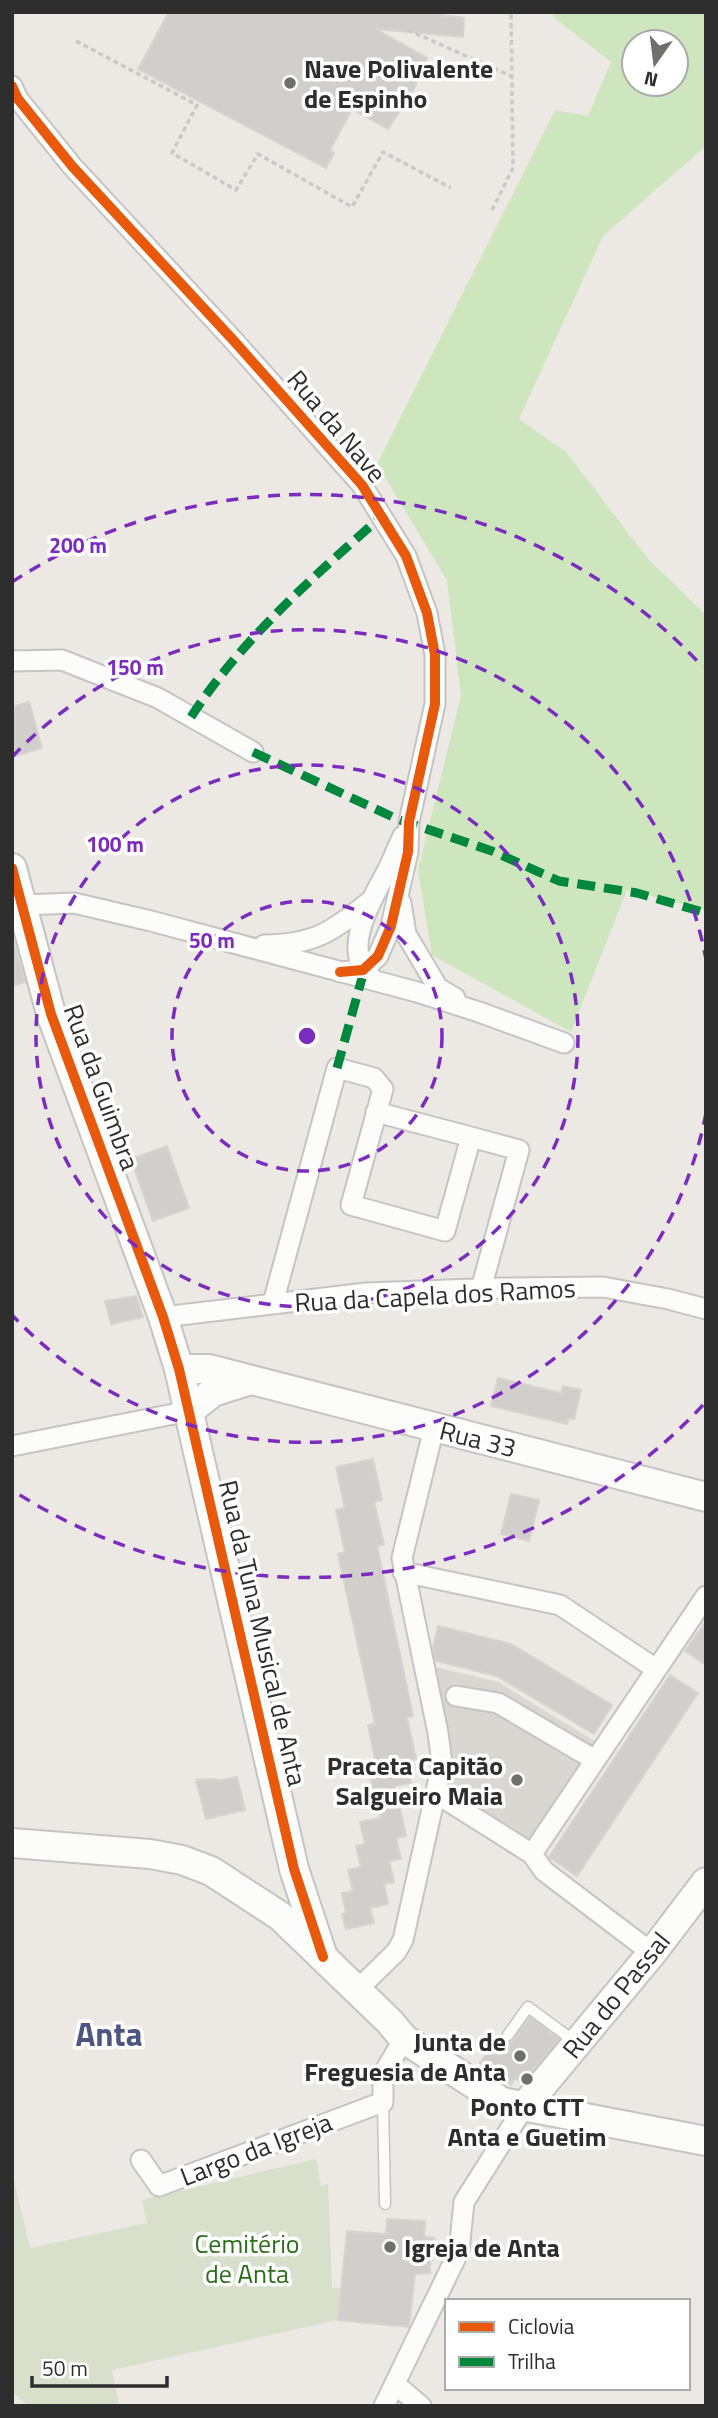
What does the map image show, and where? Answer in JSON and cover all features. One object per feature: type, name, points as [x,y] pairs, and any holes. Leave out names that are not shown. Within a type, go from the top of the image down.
[{"type":"street","name":"Rua da Nave","points":[[12,86],[18,99],[72,166],[234,341],[362,485],[406,555],[428,613],[435,655],[435,704],[409,822],[408,852],[391,926],[370,976]]},
{"type":"street","points":[[12,661],[62,660],[158,698],[253,752]]},
{"type":"street","name":"Rua da Nave","points":[[370,976],[359,962],[358,942],[369,902],[388,869],[409,822]]},
{"type":"street","name":"Rua da Guimbra","points":[[12,868],[51,1014],[163,1317]]},
{"type":"street","name":"Rua da Nave","points":[[401,881],[401,905],[406,934],[438,988],[479,1012]]},
{"type":"street","name":"Rua da Nave","points":[[239,945],[290,945],[331,932],[369,902]]},
{"type":"street","name":"Rua da Nave","points":[[23,905],[74,903],[340,972],[370,976],[564,1043]]},
{"type":"street","points":[[273,1303],[337,1068],[374,1078],[383,1088],[351,1205],[445,1231],[471,1137]]},
{"type":"street","points":[[376,1112],[519,1150],[481,1289]]},
{"type":"street","name":"Rua da Capela dos Ramos","points":[[163,1317],[366,1293],[603,1287],[668,1298],[706,1309]]},
{"type":"street","name":"Rua da Tuna Musical de Anta","points":[[163,1317],[179,1369],[300,1888],[323,1957]]},
{"type":"street","name":"Rua 33","points":[[179,1369],[209,1369],[706,1497]]},
{"type":"street","points":[[12,1446],[189,1411],[213,1392],[251,1380]]},
{"type":"street","points":[[357,1990],[396,1952],[403,1940],[442,1764],[402,1558],[434,1427]]},
{"type":"street","points":[[404,1572],[559,1605],[656,1669]]},
{"type":"street","points":[[533,1854],[706,1596]]},
{"type":"street","points":[[456,1696],[498,1703],[596,1760]]},
{"type":"street","points":[[437,1794],[533,1854],[544,1871],[652,1953]]},
{"type":"street","points":[[12,1843],[137,1852],[183,1860],[211,1871],[280,1916],[404,2039],[502,2102],[706,2141]]},
{"type":"street","name":"Rua do Passal","points":[[524,2107],[652,1953],[706,1882]]},
{"type":"street","points":[[251,1897],[300,1888],[295,1913],[280,1916]]},
{"type":"street","points":[[383,2102],[383,2074],[404,2039]]},
{"type":"street","name":"Largo da Igreja","points":[[141,2160],[159,2186],[383,2102]]},
{"type":"street","points":[[384,2406],[459,2251],[464,2202],[524,2107]]},
{"type":"street","points":[[395,2384],[421,2406]]},
{"type":"lane","points":[[508,2035],[528,2007],[577,2043]]},
{"type":"lane","points":[[383,2102],[386,2204]]},
{"type":"path","points":[[492,210],[513,168],[510,12]]},
{"type":"path","points":[[408,30],[512,76]]},
{"type":"path","points":[[76,41],[197,105],[172,153],[236,190],[258,154],[352,206],[383,152],[451,188]]},
{"type":"green space","points":[[554,12],[706,12],[706,146],[603,236],[519,419],[566,452],[649,560],[706,615],[706,910],[627,890],[571,1032],[432,955],[418,870],[461,696],[447,580],[377,464],[555,110],[588,116],[611,62],[553,17]]},
{"type":"green space","name":"Cemitério de Anta","points":[[316,2159],[321,2186],[328,2184],[332,2288],[341,2288],[338,2320],[112,2370],[119,2406],[29,2406],[12,2392],[12,2172],[30,2248],[147,2223],[142,2200]]},
{"type":"shaded area","name":"Praceta Capitão Salgueiro Maia","points":[[427,1665],[498,1682],[609,1750],[538,1864],[440,1803]]},
{"type":"building","name":"Nave Polivalente de Espinho","points":[[169,12],[442,12],[440,15],[464,18],[463,37],[376,29],[427,58],[412,93],[388,129],[352,109],[330,150],[334,153],[326,168],[138,69]]},
{"type":"building","points":[[29,702],[42,748],[12,757],[12,707]]},
{"type":"building","points":[[12,936],[25,982],[12,986]]},
{"type":"building","points":[[167,1146],[189,1208],[153,1221],[131,1159]]},
{"type":"building","points":[[136,1296],[143,1317],[111,1324],[105,1301]]},
{"type":"building","points":[[498,1378],[561,1393],[563,1386],[581,1390],[574,1419],[569,1418],[567,1424],[491,1406]]},
{"type":"building","points":[[373,1459],[382,1500],[374,1502],[384,1544],[377,1546],[413,1716],[407,1717],[416,1759],[407,1761],[411,1783],[395,1786],[406,1836],[396,1838],[401,1859],[389,1861],[394,1882],[384,1884],[388,1904],[370,1908],[374,1923],[346,1929],[342,1914],[346,1913],[342,1893],[353,1891],[348,1870],[361,1867],[356,1846],[365,1844],[360,1822],[381,1818],[368,1770],[377,1768],[368,1725],[375,1724],[338,1554],[345,1552],[336,1510],[345,1508],[336,1467]]},
{"type":"building","points":[[511,1494],[539,1500],[529,1541],[501,1534]]},
{"type":"building","points":[[706,1621],[706,1665],[685,1651]]},
{"type":"building","points":[[438,1626],[511,1644],[612,1705],[594,1734],[497,1676],[436,1661],[433,1648]]},
{"type":"building","points":[[670,1675],[698,1693],[577,1876],[549,1857]]},
{"type":"building","points":[[237,1777],[245,1810],[206,1819],[196,1780],[217,1781]]},
{"type":"building","points":[[530,2017],[559,2039],[522,2083],[515,2078],[511,2085],[480,2063],[501,2035],[504,2041],[512,2041]]},
{"type":"building","points":[[387,2219],[425,2221],[424,2237],[435,2238],[430,2273],[415,2274],[409,2327],[338,2320],[347,2231],[386,2234]]},
{"type":"marked path","points":[[191,717],[232,662],[279,610],[382,516]]},
{"type":"marked path","points":[[253,752],[397,819],[492,851],[559,881],[637,893],[706,913]]},
{"type":"marked path","points":[[337,1068],[362,978]]},
{"type":"cycle path","points":[[12,86],[18,99],[72,166],[234,341],[362,485],[406,556],[427,613],[435,655],[435,704],[409,822],[408,852],[391,926],[378,956],[363,970],[340,972]]},
{"type":"cycle path","points":[[12,868],[51,1014],[163,1317],[179,1369],[294,1869],[323,1957]]},
{"type":"place","name":"Nave Polivalente de Espinho","points":[[290,83]]},
{"type":"place","name":"Praceta Capitão Salgueiro Maia","points":[[517,1780]]},
{"type":"place","name":"Junta de Freguesia de Anta","points":[[520,2056]]},
{"type":"place","name":"Ponto CTT Anta e Guetim","points":[[527,2079]]},
{"type":"place","name":"Igreja de Anta","points":[[390,2247]]},
{"type":"district","name":"Anta","points":[[109,2034]]}]
